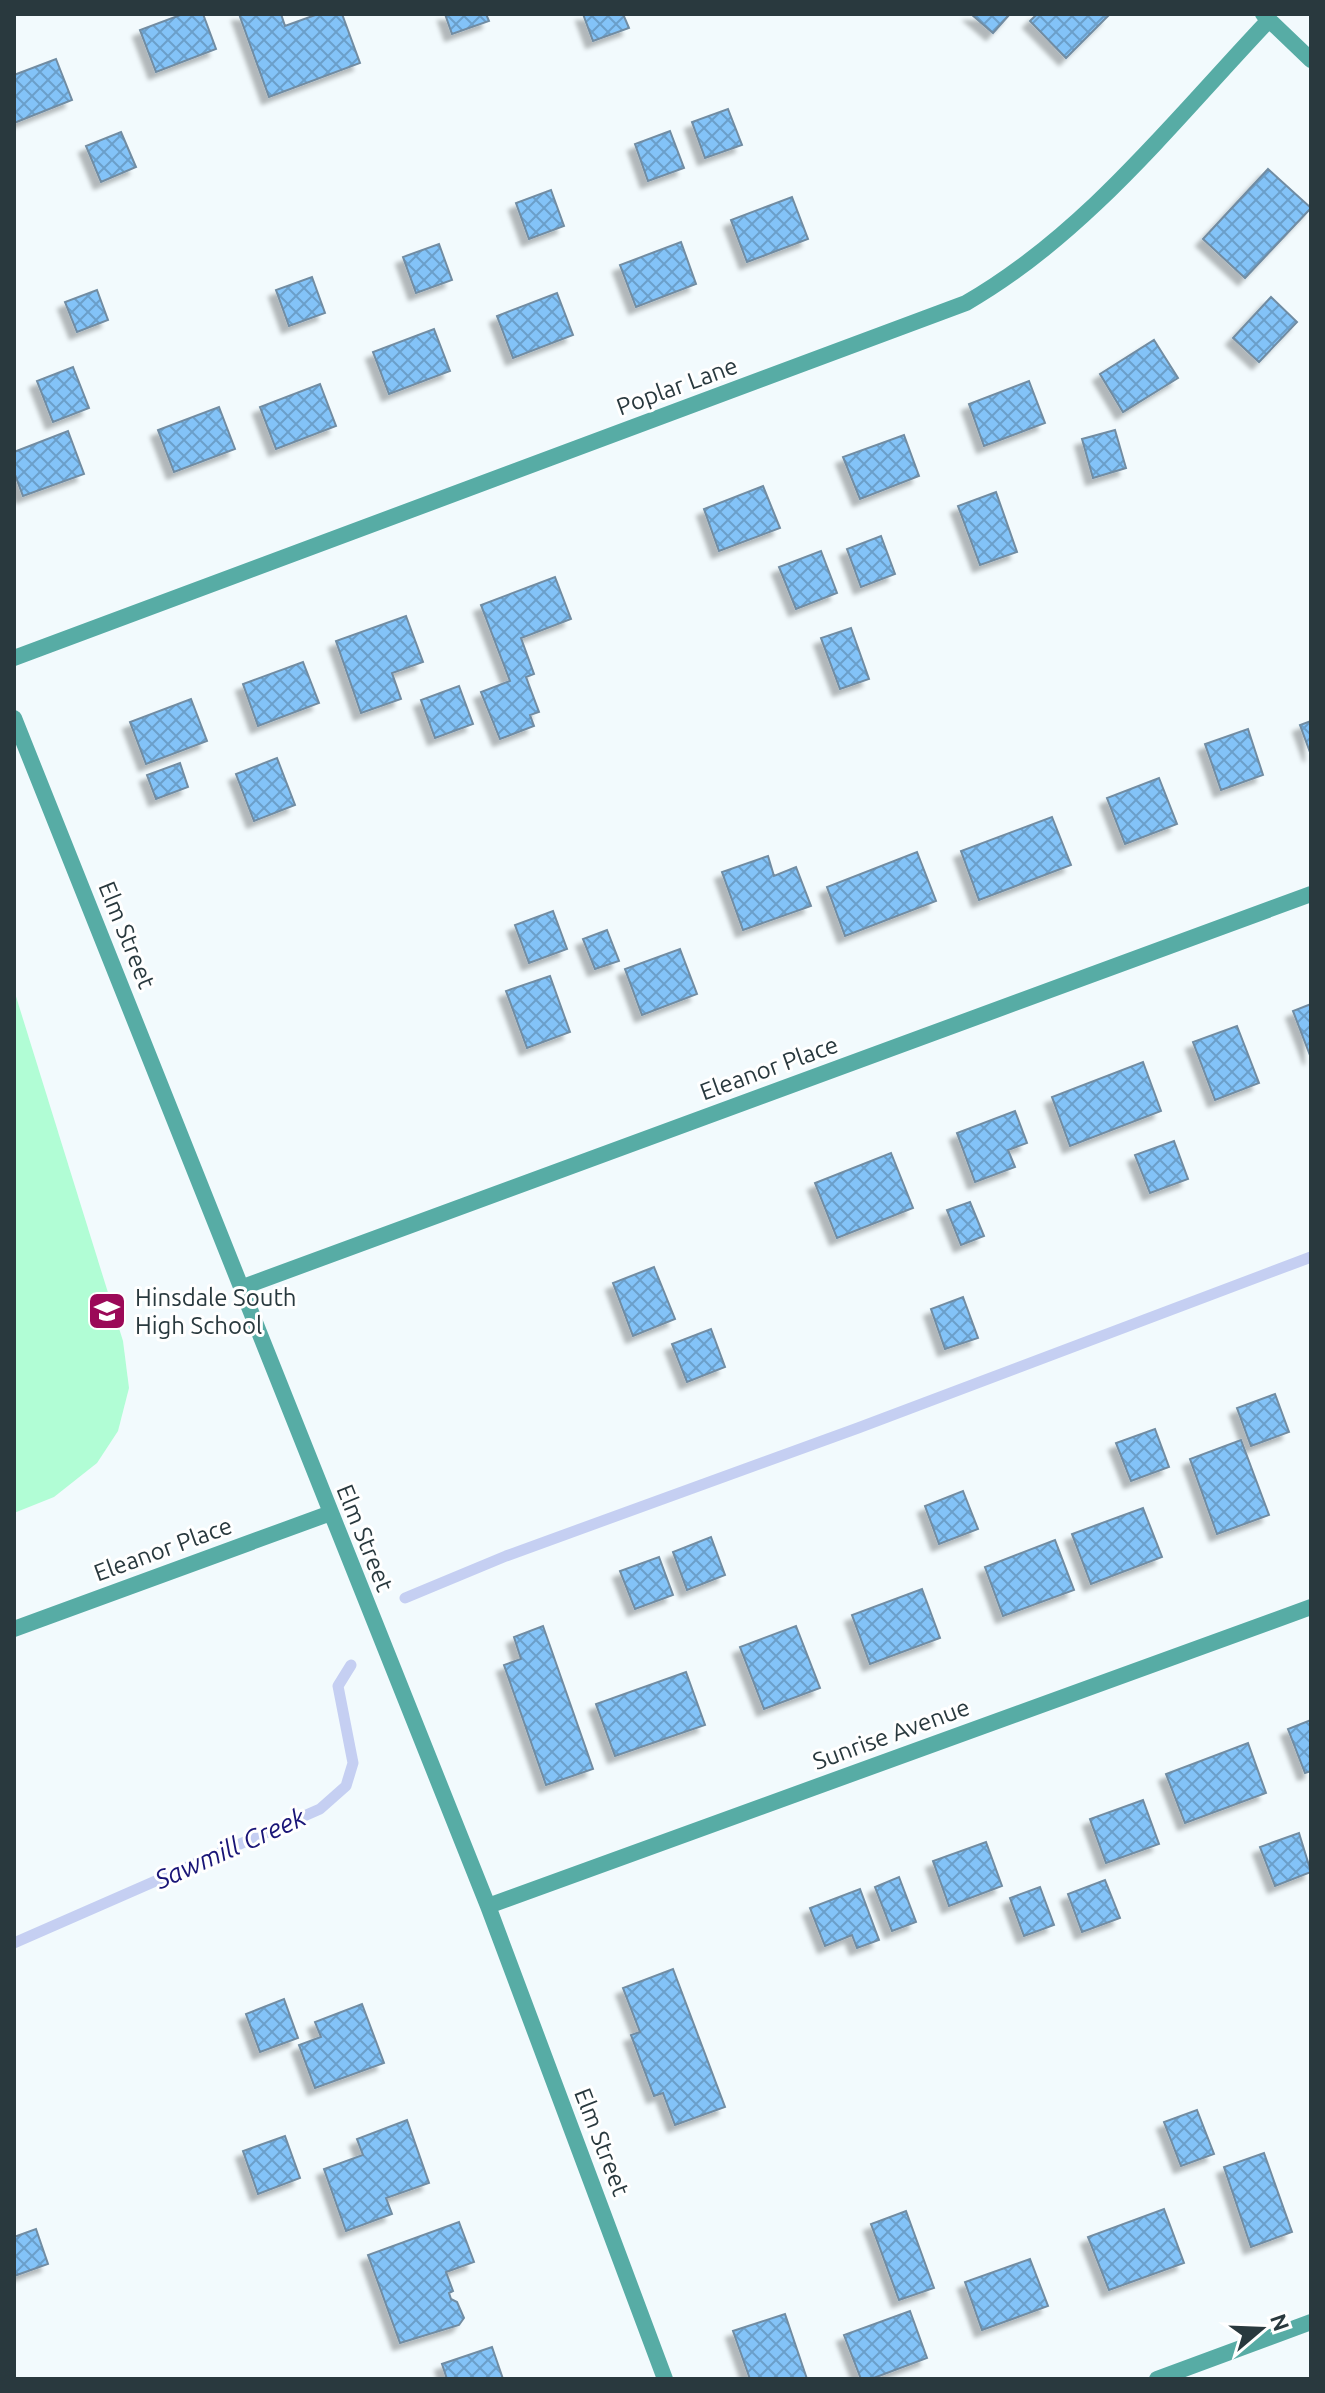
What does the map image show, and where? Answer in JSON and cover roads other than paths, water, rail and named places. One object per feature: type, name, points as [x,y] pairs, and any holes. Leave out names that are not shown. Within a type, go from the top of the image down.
[{"type":"street","points":[[1266,17],[1311,60]]},
{"type":"street","name":"Poplar Lane","points":[[14,658],[966,303],[1009,278],[1053,244],[1266,17]]},
{"type":"street","name":"Elm Street","points":[[14,718],[243,1287],[328,1514],[488,1906],[665,2379]]},
{"type":"street","name":"Eleanor Place","points":[[243,1287],[1311,894]]},
{"type":"street","name":"Eleanor Place","points":[[14,1629],[328,1514]]},
{"type":"street","name":"Sunrise Avenue","points":[[488,1906],[1311,1607]]},
{"type":"street","points":[[1157,2379],[1311,2322]]},
{"type":"waterway","points":[[405,1598],[506,1556],[858,1428],[1311,1257]]},
{"type":"waterway","name":"Sawmill Creek","points":[[14,1943],[320,1809],[346,1786],[353,1763],[338,1686],[351,1665]]},
{"type":"place","name":"Hinsdale South High School","points":[[107,1311]]}]
